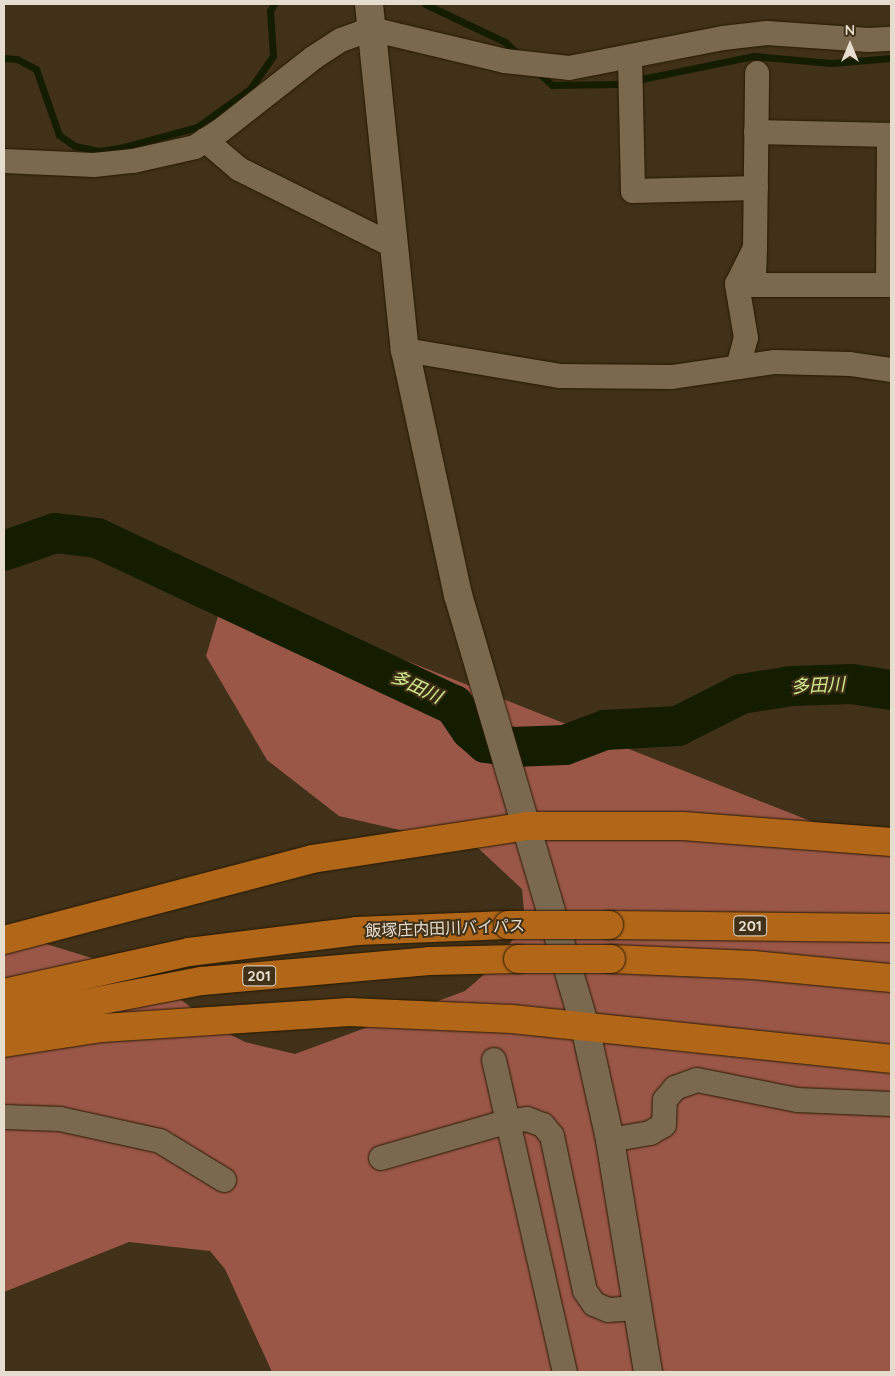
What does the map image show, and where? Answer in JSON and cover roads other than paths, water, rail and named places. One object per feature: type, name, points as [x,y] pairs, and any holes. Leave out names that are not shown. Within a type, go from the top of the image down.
[{"type":"highway","points":[[4,940],[312,859],[527,826],[684,826],[891,842]]},
{"type":"highway","name":"飯塚庄内田川バイパス","points":[[4,994],[189,952],[357,931],[508,925],[891,928]]},
{"type":"highway","name":"飯塚庄内田川バイパス","points":[[4,1019],[202,981],[429,961],[611,959],[753,965],[891,978]]},
{"type":"highway","points":[[4,1043],[102,1028],[224,1018],[349,1012],[512,1019],[891,1059]]},
{"type":"street","points":[[370,16],[505,60],[569,68],[630,58],[723,38],[767,33],[869,40],[891,39]]},
{"type":"street","points":[[4,161],[94,165],[133,161],[195,147],[313,58],[356,32],[370,16]]},
{"type":"street","points":[[370,16],[405,350],[458,595],[585,1027],[610,1140],[648,1372]]},
{"type":"street","points":[[630,58],[633,191],[756,188]]},
{"type":"street","points":[[756,132],[890,135],[888,285],[754,285],[756,188],[756,132],[757,73]]},
{"type":"street","points":[[206,140],[239,169],[394,246]]},
{"type":"street","points":[[738,368],[746,338],[737,284],[755,248]]},
{"type":"street","points":[[405,350],[561,376],[672,378],[784,362],[850,364],[891,370]]},
{"type":"street","points":[[494,1060],[506,1122],[565,1372]]},
{"type":"street","points":[[610,1140],[650,1133],[664,1125],[665,1100],[675,1088],[697,1080],[797,1100],[891,1104]]},
{"type":"street","points":[[4,1118],[60,1119],[160,1141],[224,1180]]},
{"type":"street","points":[[381,1158],[506,1122],[526,1119],[543,1125],[552,1136],[585,1291],[594,1304],[608,1310],[636,1308]]},
{"type":"waterway","points":[[4,58],[17,59],[36,69],[59,135],[75,146],[99,151],[124,147],[197,127],[250,89],[273,56],[270,11],[274,4]]},
{"type":"waterway","points":[[425,4],[505,42],[520,56]]},
{"type":"waterway","points":[[538,72],[552,85],[617,84],[754,56],[831,63],[891,58]]},
{"type":"waterway","name":"多田川","points":[[4,551],[55,533],[97,538],[454,705],[471,730],[486,743],[513,747],[565,745],[605,730],[678,726],[741,694],[791,686],[852,684],[891,690]]},
{"type":"waterway","points":[[883,690],[891,702]]}]
